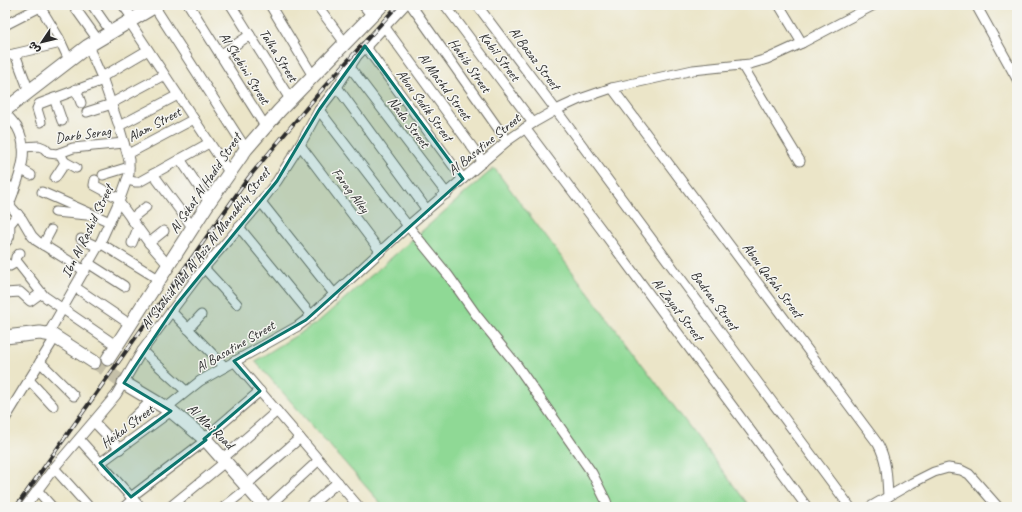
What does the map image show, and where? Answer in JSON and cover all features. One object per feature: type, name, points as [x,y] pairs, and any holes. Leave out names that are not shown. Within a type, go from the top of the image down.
[{"type":"street","name":"Ibn Al Rashid Street","points":[[5,419],[40,362],[62,309],[99,245],[127,180],[129,167],[128,154],[102,78],[93,43],[73,5]]},
{"type":"street","points":[[92,5],[112,32]]},
{"type":"street","points":[[123,5],[148,50],[229,172]]},
{"type":"street","name":"Al Shebini Street","points":[[188,5],[266,126]]},
{"type":"street","name":"Talha Street","points":[[231,5],[290,99]]},
{"type":"street","points":[[270,5],[313,76]]},
{"type":"street","points":[[317,5],[345,43]]},
{"type":"street","points":[[363,5],[372,16]]},
{"type":"street","name":"Al Sekat Al Hadid Street","points":[[108,359],[209,202],[246,149],[290,99],[382,5]]},
{"type":"street","name":"Al Shahid Abd Al Aziz Al Manakhly Street","points":[[25,507],[54,468],[116,395],[142,351],[204,268],[261,202],[277,181],[320,110],[357,56],[405,5]]},
{"type":"street","name":"Habib Street","points":[[411,5],[507,140]]},
{"type":"street","name":"Kabil Street","points":[[445,5],[529,126]]},
{"type":"street","name":"Al Bazaz Street","points":[[477,5],[556,110]]},
{"type":"street","points":[[779,5],[802,44]]},
{"type":"street","name":"Al Basatine Street","points":[[168,409],[186,391],[234,361],[294,328],[311,315],[408,226],[507,140],[556,110],[580,99],[612,88],[693,70],[742,65],[767,59],[802,44],[874,5]]},
{"type":"street","points":[[976,5],[1017,79]]},
{"type":"street","points":[[5,25],[40,6],[69,60]]},
{"type":"street","points":[[5,110],[93,43],[155,6],[246,149]]},
{"type":"street","name":"Al Mashd Street","points":[[384,26],[483,162]]},
{"type":"street","points":[[220,55],[250,35]]},
{"type":"street","points":[[5,56],[61,43]]},
{"type":"street","name":"Abou Sedik Street","points":[[365,46],[463,179]]},
{"type":"street","points":[[41,122],[37,109],[40,103],[102,78],[148,50]]},
{"type":"street","points":[[15,54],[29,91]]},
{"type":"street","points":[[742,65],[800,161]]},
{"type":"street","name":"Nada Street","points":[[350,68],[446,194]]},
{"type":"street","points":[[88,112],[112,104],[164,75]]},
{"type":"street","points":[[337,87],[427,210]]},
{"type":"street","name":"Abou Qafah Street","points":[[612,88],[878,444],[886,465],[888,497]]},
{"type":"street","points":[[76,89],[80,103]]},
{"type":"street","points":[[119,126],[178,95]]},
{"type":"street","points":[[54,98],[62,121]]},
{"type":"street","points":[[320,110],[408,226],[448,275],[477,316],[516,364],[592,473],[608,507]]},
{"type":"street","name":"Badran Street","points":[[556,110],[850,507]]},
{"type":"street","points":[[5,113],[16,127],[23,147],[24,158],[22,170],[10,202],[10,207],[18,214],[32,236],[43,245],[58,254],[124,286]]},
{"type":"street","name":"Alam Street","points":[[128,154],[194,119]]},
{"type":"street","name":"Al Zayat Street","points":[[529,126],[615,247],[807,507]]},
{"type":"street","name":"Darb Serag","points":[[23,147],[39,146],[53,154],[78,147],[124,143]]},
{"type":"street","points":[[127,180],[139,182],[209,143]]},
{"type":"street","name":"Farag Alley","points":[[300,145],[380,251]]},
{"type":"street","points":[[60,153],[65,162],[76,168]]},
{"type":"street","points":[[180,159],[209,202]]},
{"type":"street","points":[[55,178],[65,162]]},
{"type":"street","points":[[129,167],[99,178],[94,185],[119,200],[149,243],[169,266]]},
{"type":"street","points":[[22,170],[31,175]]},
{"type":"street","points":[[153,174],[193,228]]},
{"type":"street","points":[[5,181],[13,193]]},
{"type":"street","points":[[42,192],[110,222]]},
{"type":"street","points":[[261,202],[335,294]]},
{"type":"street","points":[[131,218],[146,207]]},
{"type":"street","points":[[54,212],[77,218],[94,215]]},
{"type":"street","points":[[5,243],[10,236],[10,224],[18,214]]},
{"type":"street","points":[[240,226],[311,315]]},
{"type":"street","points":[[132,243],[138,228]]},
{"type":"street","points":[[43,245],[51,230]]},
{"type":"street","points":[[149,243],[164,231]]},
{"type":"street","points":[[81,239],[99,245],[160,280]]},
{"type":"street","points":[[9,265],[20,253]]},
{"type":"street","points":[[54,264],[58,254]]},
{"type":"street","points":[[9,265],[18,263],[41,293],[117,346]]},
{"type":"street","points":[[204,268],[238,304]]},
{"type":"street","points":[[75,287],[131,325]]},
{"type":"street","points":[[5,293],[20,292],[30,301],[41,293]]},
{"type":"street","points":[[171,311],[225,367]]},
{"type":"street","points":[[188,329],[201,315]]},
{"type":"street","points":[[5,337],[40,333],[52,335],[94,362]]},
{"type":"street","points":[[142,351],[186,391]]},
{"type":"street","points":[[234,361],[357,506]]},
{"type":"street","points":[[40,362],[74,396]]},
{"type":"street","points":[[29,380],[53,406]]},
{"type":"street","name":"Al Mai Road","points":[[124,383],[168,409],[205,440],[265,507]]},
{"type":"street","points":[[124,507],[132,498],[205,440],[260,391]]},
{"type":"street","points":[[131,420],[152,400]]},
{"type":"street","name":"Heikal Street","points":[[100,463],[120,449],[168,409]]},
{"type":"street","points":[[170,507],[277,411]]},
{"type":"street","points":[[94,422],[120,449]]},
{"type":"street","points":[[224,507],[300,438]]},
{"type":"street","points":[[79,439],[140,507]]},
{"type":"street","points":[[268,507],[319,460]]},
{"type":"street","points":[[54,468],[89,507]]},
{"type":"street","points":[[870,507],[912,483],[934,472],[944,469],[957,469],[965,472],[972,477],[998,507]]},
{"type":"street","points":[[309,507],[338,482]]},
{"type":"street","points":[[37,490],[52,507]]},
{"type":"highlighted area","points":[[365,46],[463,179],[306,320],[234,361],[260,391],[204,439],[206,440],[131,497],[100,463],[171,411],[124,383],[176,305],[277,181],[319,110]]},
{"type":"green space","points":[[494,168],[750,507],[384,507],[255,361],[318,322]]},
{"type":"tunnel","points":[[94,362],[124,383]]},
{"type":"railway","points":[[16,507],[249,177],[324,87],[398,5]]}]
